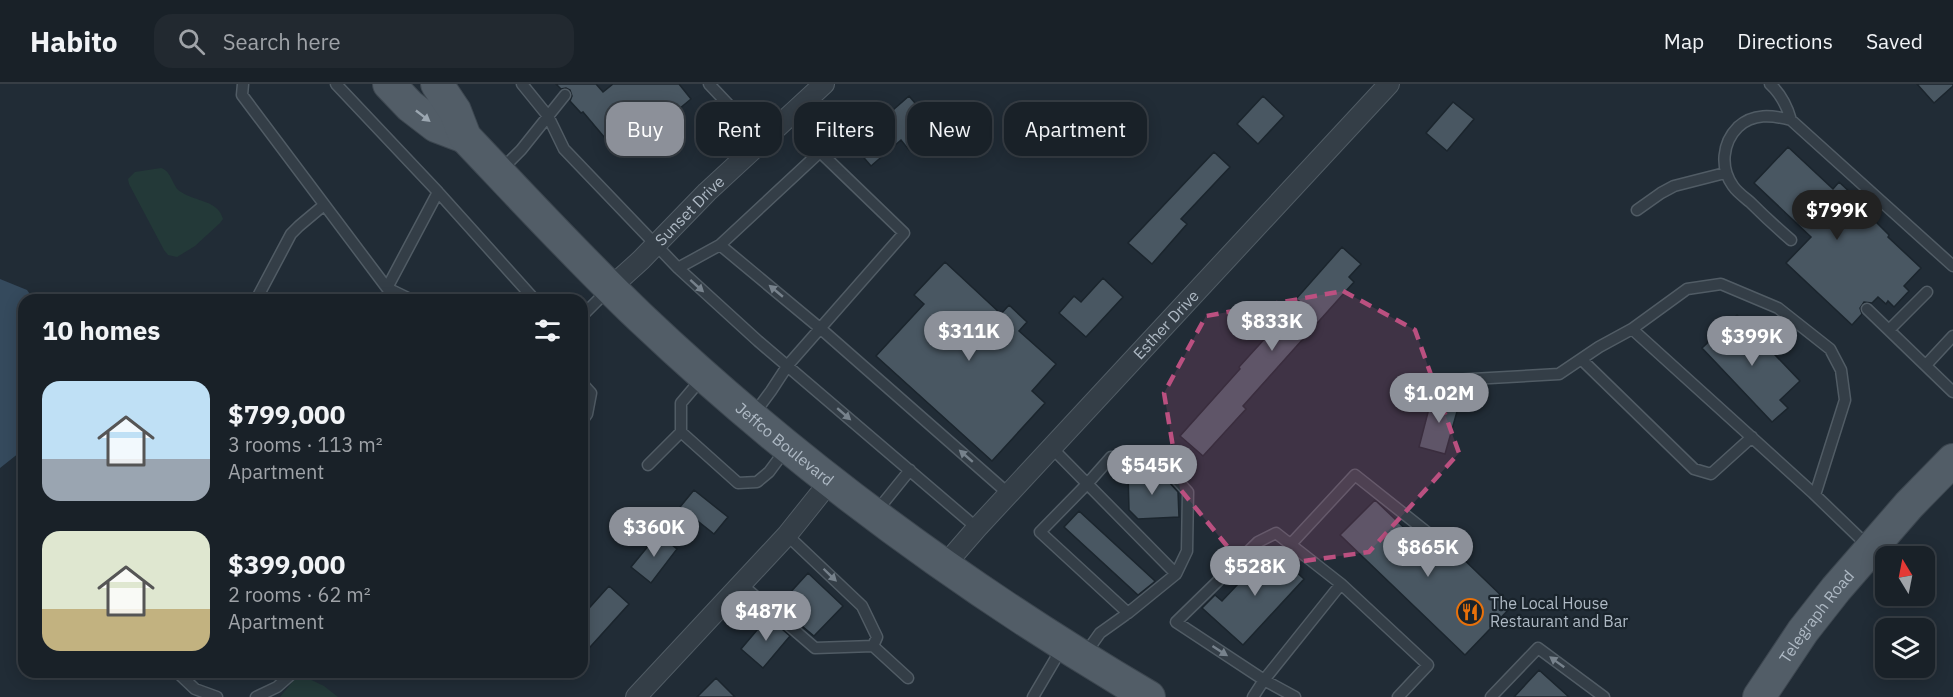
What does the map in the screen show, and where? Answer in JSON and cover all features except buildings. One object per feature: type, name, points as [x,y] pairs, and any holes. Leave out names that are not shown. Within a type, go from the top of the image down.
[{"type":"main road","name":"Jeffco Boulevard","points":[[389,84],[410,106],[436,126],[465,137]]},
{"type":"main road","name":"Jeffco Boulevard","points":[[437,84],[455,111],[465,137],[498,172],[610,288],[752,416],[874,514],[944,566],[1073,652],[1149,697]]},
{"type":"main road","name":"Telegraph Road","points":[[1759,697],[1803,631],[1871,548],[1953,460]]},
{"type":"street","name":"Sunset Drive","points":[[782,122],[824,84]]},
{"type":"street","name":"Esther Drive","points":[[944,566],[1389,84]]},
{"type":"street","name":"Sunset Drive","points":[[610,288],[745,156]]},
{"type":"street","points":[[636,697],[787,535],[831,480]]},
{"type":"lane","points":[[243,84],[242,95],[387,288],[400,294]]},
{"type":"lane","points":[[336,84],[530,294]]},
{"type":"lane","points":[[522,84],[548,116],[564,148],[678,268],[758,341],[977,528]]},
{"type":"lane","points":[[709,84],[726,102]]},
{"type":"lane","points":[[1770,84],[1781,97],[1791,120]]},
{"type":"lane","points":[[498,172],[521,150],[565,95]]},
{"type":"lane","points":[[1791,240],[1733,187],[1725,173],[1724,158],[1727,142],[1743,123],[1756,117],[1774,116],[1791,120],[1953,266]]},
{"type":"lane","points":[[678,268],[720,245],[820,152],[904,233],[788,365],[752,416]]},
{"type":"lane","points":[[1637,210],[1674,186],[1725,173]]},
{"type":"lane","points":[[387,288],[438,192]]},
{"type":"lane","points":[[259,294],[291,234],[298,225],[324,205]]},
{"type":"lane","points":[[720,245],[821,329],[1010,495]]},
{"type":"lane","points":[[1454,380],[1559,374],[1632,329],[1687,289],[1721,284],[1778,308],[1830,349],[1841,370],[1845,400],[1815,495]]},
{"type":"lane","points":[[588,310],[610,288]]},
{"type":"lane","points":[[1889,330],[1927,291]]},
{"type":"lane","points":[[1867,309],[1953,392]]},
{"type":"lane","points":[[1632,329],[1871,548]]},
{"type":"lane","points":[[1926,365],[1953,336]]},
{"type":"lane","points":[[1581,359],[1694,469],[1711,474],[1752,437]]},
{"type":"lane","points":[[648,465],[681,432],[681,403],[705,375]]},
{"type":"lane","points":[[588,389],[591,393],[588,409]]},
{"type":"lane","points":[[681,432],[738,483],[757,482],[768,472],[788,446]]},
{"type":"lane","points":[[1052,447],[1176,574]]},
{"type":"lane","points":[[1033,697],[1073,652],[1128,613],[1176,574],[1187,551],[1188,492],[1158,459],[1111,457],[1040,532],[1128,613]]},
{"type":"lane","points":[[874,514],[910,470]]},
{"type":"lane","points":[[1290,545],[1356,475],[1433,537]]},
{"type":"lane","points":[[1295,697],[1264,680],[1176,622],[1258,542],[1276,533],[1341,584],[1428,665],[1398,697]]},
{"type":"lane","points":[[787,535],[862,606],[877,637],[873,645]]},
{"type":"lane","points":[[741,584],[815,648],[873,645],[908,678]]},
{"type":"lane","points":[[1253,697],[1341,584]]},
{"type":"lane","points":[[1491,697],[1538,648],[1604,697]]},
{"type":"lane","points":[[183,678],[195,689],[217,697]]},
{"type":"lane","points":[[256,697],[277,687],[287,678]]},
{"type":"highlighted area","points":[[1343,291],[1415,330],[1459,453],[1369,552],[1246,569],[1180,489],[1164,393],[1206,316]]},
{"type":"green space","points":[[161,168],[168,172],[178,190],[216,208],[223,219],[195,246],[177,257],[168,255],[164,250],[128,179],[135,172]]},
{"type":"green space","points":[[296,678],[307,678],[324,686],[338,697],[280,697]]},
{"type":"water","points":[[0,279],[27,290],[30,294],[18,294],[18,454],[0,468]]},
{"type":"place","name":"The Local House Restaurant and Bar","points":[[1470,612]]}]
